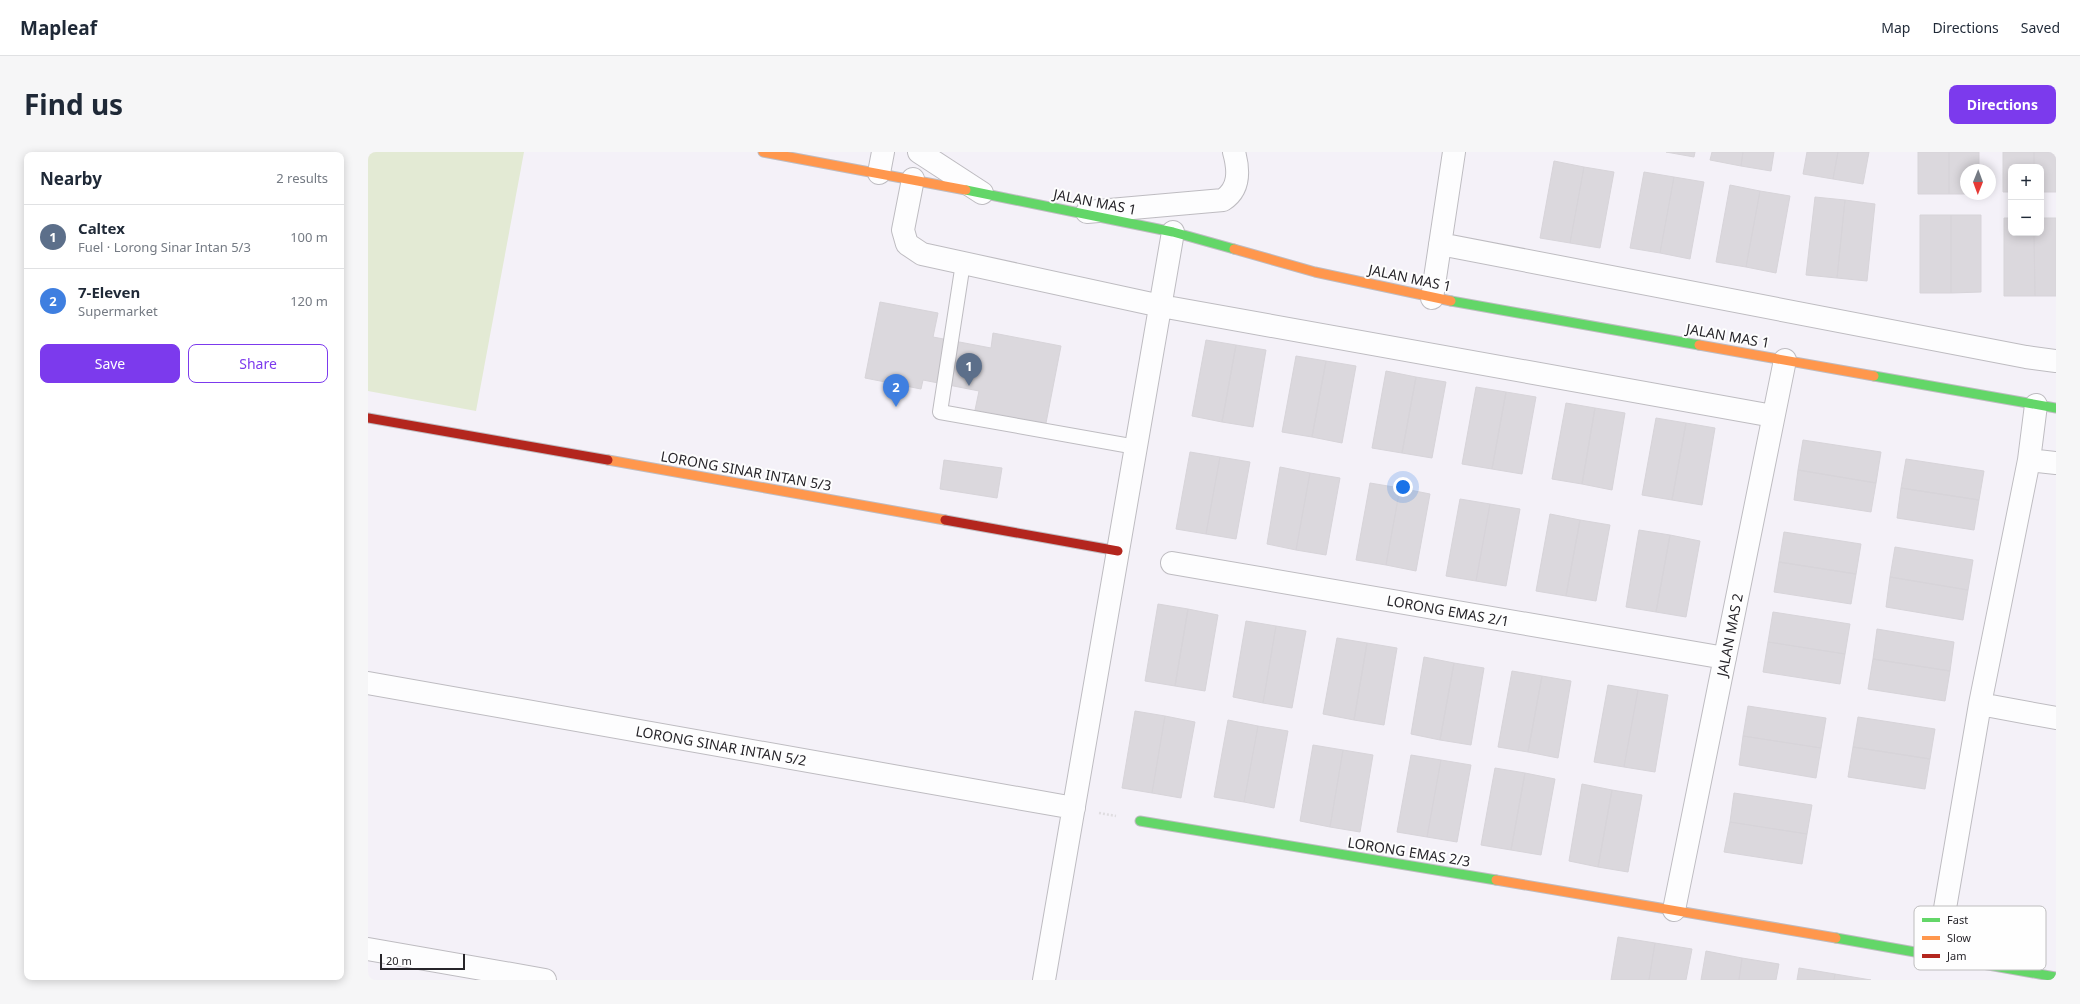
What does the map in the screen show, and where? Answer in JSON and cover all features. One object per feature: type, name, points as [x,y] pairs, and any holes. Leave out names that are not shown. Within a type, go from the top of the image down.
[{"type":"street","name":"JALAN MAS 1","points":[[763,152],[879,173],[1173,232],[1315,272],[1432,298],[2046,407]]},
{"type":"street","points":[[879,173],[883,152]]},
{"type":"street","points":[[919,152],[983,194]]},
{"type":"street","points":[[1078,213],[1224,200],[1230,196],[1237,181],[1238,166],[1234,152]]},
{"type":"street","points":[[1432,298],[1454,152]]},
{"type":"street","points":[[913,180],[903,230],[907,244],[922,254],[1161,306],[1774,416]]},
{"type":"street","points":[[1044,980],[1173,232]]},
{"type":"street","points":[[1440,244],[1641,284],[2026,357],[2056,361]]},
{"type":"street","name":"JALAN MAS 2","points":[[1674,910],[1785,360]]},
{"type":"street","points":[[1945,906],[1980,704],[2029,460],[2046,407]]},
{"type":"street","name":"LORONG SINAR INTAN 5/3","points":[[368,418],[1118,551]]},
{"type":"street","points":[[2029,460],[2056,463]]},
{"type":"street","name":"LORONG EMAS 2/1","points":[[1172,563],[1725,658]]},
{"type":"street","name":"LORONG SINAR INTAN 5/2","points":[[368,683],[1074,808]]},
{"type":"street","points":[[1980,704],[2056,718]]},
{"type":"street","name":"LORONG EMAS 2/3","points":[[1140,821],[1914,951]]},
{"type":"street","points":[[368,949],[544,980]]},
{"type":"street","name":"LORONG EMAS 2/3","points":[[2018,970],[2056,977]]},
{"type":"lane","points":[[964,263],[940,412],[1136,447]]},
{"type":"path","points":[[1074,808],[1140,821]]},
{"type":"green space","points":[[368,152],[524,152],[476,411],[368,391]]},
{"type":"building","points":[[1666,152],[1695,152],[1694,157]]},
{"type":"building","points":[[1712,152],[1743,152],[1741,166],[1710,160]]},
{"type":"building","points":[[1743,152],[1774,152],[1771,171],[1741,166]]},
{"type":"building","points":[[1807,152],[1838,152],[1833,179],[1803,174]]},
{"type":"building","points":[[1838,152],[1869,152],[1863,184],[1833,179]]},
{"type":"building","points":[[1918,152],[1949,152],[1949,194],[1918,194]]},
{"type":"building","points":[[1949,152],[1979,152],[1979,164],[1960,164],[1960,194],[1949,194]]},
{"type":"building","points":[[2003,152],[2034,152],[2034,164],[2008,164],[2008,192],[2003,192]]},
{"type":"building","points":[[2034,152],[2056,152],[2056,192],[2044,192],[2044,164],[2034,164]]},
{"type":"building","points":[[1554,161],[1584,167],[1570,243],[1540,238]]},
{"type":"building","points":[[1584,167],[1614,172],[1600,248],[1570,243]]},
{"type":"building","points":[[1644,172],[1674,177],[1660,253],[1630,248]]},
{"type":"building","points":[[1674,177],[1704,182],[1690,259],[1660,253]]},
{"type":"building","points":[[1730,185],[1760,191],[1746,267],[1716,262]]},
{"type":"building","points":[[1760,191],[1790,196],[1776,273],[1746,267]]},
{"type":"building","points":[[1815,197],[1845,200],[1837,278],[1806,275]]},
{"type":"building","points":[[1845,200],[1875,204],[1867,281],[1837,278]]},
{"type":"building","points":[[1920,215],[1951,215],[1951,293],[1920,293]]},
{"type":"building","points":[[1951,215],[1981,215],[1981,292],[1951,293]]},
{"type":"building","points":[[2004,218],[2008,218],[2008,236],[2034,236],[2035,296],[2004,296]]},
{"type":"building","points":[[2044,218],[2056,218],[2056,296],[2035,296],[2034,236],[2044,236]]},
{"type":"building","points":[[880,302],[938,313],[933,337],[991,348],[993,333],[1061,346],[1046,423],[975,410],[979,391],[923,380],[921,389],[865,378]]},
{"type":"building","points":[[1206,340],[1236,345],[1222,422],[1192,416]]},
{"type":"building","points":[[1236,345],[1266,350],[1253,427],[1222,422]]},
{"type":"building","points":[[1296,356],[1326,361],[1312,437],[1282,432]]},
{"type":"building","points":[[1326,361],[1356,366],[1342,443],[1312,437]]},
{"type":"building","points":[[1386,371],[1416,377],[1402,453],[1372,448]]},
{"type":"building","points":[[1416,377],[1446,382],[1432,458],[1402,453]]},
{"type":"building","points":[[1476,387],[1506,392],[1492,469],[1462,464]]},
{"type":"building","points":[[1506,392],[1536,397],[1522,474],[1492,469]]},
{"type":"building","points":[[1566,403],[1595,408],[1582,484],[1552,479]]},
{"type":"building","points":[[1595,408],[1625,413],[1612,490],[1582,484]]},
{"type":"building","points":[[1656,418],[1686,423],[1672,500],[1642,495]]},
{"type":"building","points":[[1686,423],[1715,428],[1702,505],[1672,500]]},
{"type":"building","points":[[1803,440],[1881,452],[1876,483],[1798,470]]},
{"type":"building","points":[[1190,452],[1220,457],[1206,534],[1176,529]]},
{"type":"building","points":[[1220,457],[1250,462],[1236,539],[1206,534]]},
{"type":"building","points":[[1906,459],[1984,471],[1979,500],[1901,488]]},
{"type":"building","points":[[944,460],[1002,468],[997,498],[940,489]]},
{"type":"building","points":[[1280,467],[1310,473],[1296,550],[1267,544]]},
{"type":"building","points":[[1798,470],[1876,483],[1871,512],[1794,500]]},
{"type":"building","points":[[1310,473],[1340,478],[1326,555],[1296,550]]},
{"type":"building","points":[[1370,483],[1400,488],[1386,565],[1356,560]]},
{"type":"building","points":[[1400,488],[1430,494],[1416,571],[1386,565]]},
{"type":"building","points":[[1901,488],[1979,500],[1974,530],[1897,518]]},
{"type":"building","points":[[1460,499],[1490,504],[1476,581],[1446,576]]},
{"type":"building","points":[[1490,504],[1520,509],[1506,586],[1476,581]]},
{"type":"building","points":[[1550,514],[1580,520],[1566,596],[1536,591]]},
{"type":"building","points":[[1580,520],[1610,525],[1596,601],[1566,596]]},
{"type":"building","points":[[1639,530],[1670,535],[1656,612],[1626,607]]},
{"type":"building","points":[[1784,532],[1861,544],[1856,574],[1779,562]]},
{"type":"building","points":[[1670,535],[1700,541],[1686,617],[1656,612]]},
{"type":"building","points":[[1895,547],[1973,560],[1968,590],[1890,577]]},
{"type":"building","points":[[1779,562],[1856,574],[1851,604],[1774,592]]},
{"type":"building","points":[[1890,577],[1968,590],[1963,620],[1886,607]]},
{"type":"building","points":[[1158,604],[1188,609],[1175,686],[1145,681]]},
{"type":"building","points":[[1188,609],[1218,615],[1205,691],[1175,686]]},
{"type":"building","points":[[1773,612],[1850,624],[1845,654],[1768,642]]},
{"type":"building","points":[[1246,621],[1276,626],[1263,703],[1233,697]]},
{"type":"building","points":[[1276,626],[1306,631],[1292,708],[1263,703]]},
{"type":"building","points":[[1877,629],[1954,642],[1950,671],[1873,659]]},
{"type":"building","points":[[1337,638],[1367,643],[1354,720],[1323,714]]},
{"type":"building","points":[[1768,642],[1845,654],[1840,684],[1763,672]]},
{"type":"building","points":[[1367,643],[1397,648],[1384,725],[1354,720]]},
{"type":"building","points":[[1424,657],[1454,663],[1440,740],[1411,734]]},
{"type":"building","points":[[1873,659],[1950,671],[1945,701],[1868,689]]},
{"type":"building","points":[[1454,663],[1484,668],[1471,745],[1440,740]]},
{"type":"building","points":[[1512,671],[1542,676],[1528,752],[1498,747]]},
{"type":"building","points":[[1542,676],[1571,681],[1558,758],[1528,752]]},
{"type":"building","points":[[1608,685],[1638,690],[1624,767],[1594,762]]},
{"type":"building","points":[[1638,690],[1668,695],[1655,772],[1624,767]]},
{"type":"building","points":[[1748,706],[1826,718],[1821,748],[1743,736]]},
{"type":"building","points":[[1135,711],[1165,716],[1152,793],[1122,788]]},
{"type":"building","points":[[1165,716],[1195,722],[1181,798],[1152,793]]},
{"type":"building","points":[[1858,717],[1935,729],[1930,759],[1853,747]]},
{"type":"building","points":[[1228,720],[1258,726],[1244,802],[1214,797]]},
{"type":"building","points":[[1258,726],[1288,731],[1274,808],[1244,802]]},
{"type":"building","points":[[1743,736],[1821,748],[1816,778],[1739,765]]},
{"type":"building","points":[[1313,745],[1343,750],[1330,827],[1300,821]]},
{"type":"building","points":[[1853,747],[1930,759],[1925,789],[1848,777]]},
{"type":"building","points":[[1343,750],[1373,755],[1360,832],[1330,827]]},
{"type":"building","points":[[1411,755],[1441,760],[1427,837],[1397,832]]},
{"type":"building","points":[[1441,760],[1471,765],[1457,842],[1427,837]]},
{"type":"building","points":[[1495,768],[1525,773],[1511,850],[1481,845]]},
{"type":"building","points":[[1525,773],[1555,779],[1541,855],[1511,850]]},
{"type":"building","points":[[1582,784],[1612,790],[1598,867],[1569,861]]},
{"type":"building","points":[[1612,790],[1642,795],[1628,872],[1598,867]]},
{"type":"building","points":[[1734,793],[1812,805],[1807,834],[1730,822]]},
{"type":"building","points":[[1730,822],[1807,834],[1802,864],[1724,852]]},
{"type":"building","points":[[1618,937],[1655,943],[1649,980],[1611,980]]},
{"type":"building","points":[[1655,943],[1692,949],[1686,980],[1649,980]]},
{"type":"building","points":[[1706,951],[1742,958],[1739,980],[1701,980]]},
{"type":"building","points":[[1742,958],[1779,964],[1776,980],[1739,980]]},
{"type":"building","points":[[1799,968],[1835,974],[1834,980],[1797,980]]},
{"type":"building","points":[[1835,974],[1871,980],[1834,980]]},
{"type":"traffic: fast","points":[[966,190],[1173,232],[1234,249]]},
{"type":"traffic: fast","points":[[1451,301],[1699,345]]},
{"type":"traffic: fast","points":[[1874,376],[2056,408]]},
{"type":"traffic: fast","points":[[1140,821],[1496,880]]},
{"type":"traffic: fast","points":[[1836,938],[1914,952]]},
{"type":"traffic: fast","points":[[2017,970],[2056,977]]},
{"type":"traffic: slow","points":[[763,152],[966,190]]},
{"type":"traffic: slow","points":[[1234,249],[1315,272],[1451,301]]},
{"type":"traffic: slow","points":[[1699,345],[1874,376]]},
{"type":"traffic: slow","points":[[608,460],[945,520]]},
{"type":"traffic: slow","points":[[1496,880],[1836,938]]},
{"type":"traffic: jam","points":[[368,418],[608,460]]},
{"type":"traffic: jam","points":[[945,520],[1118,551]]},
{"type":"place","name":"Caltex","points":[[969,386]]},
{"type":"place","name":"7-Eleven","points":[[896,407]]}]
